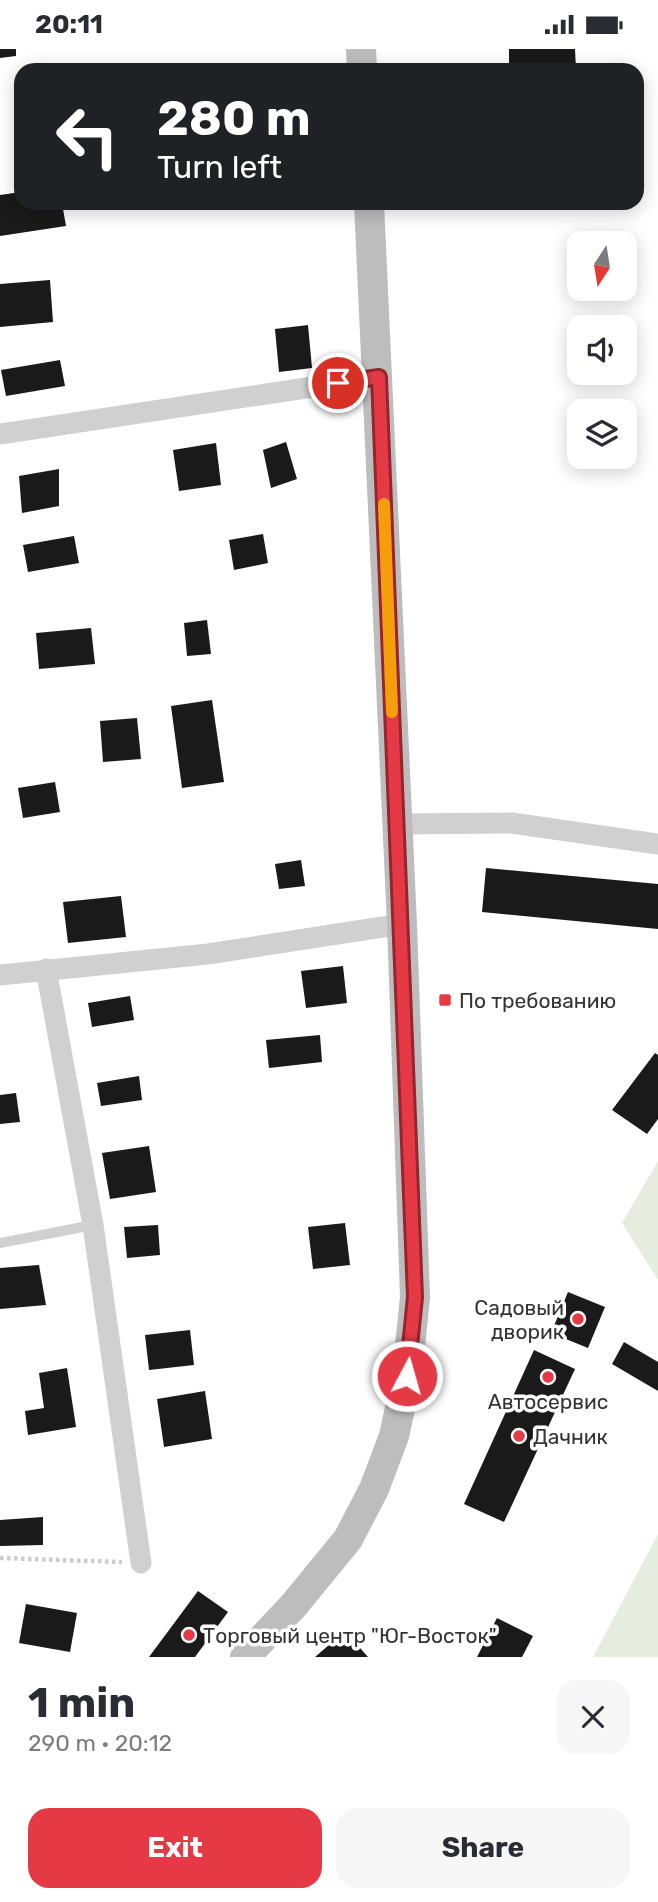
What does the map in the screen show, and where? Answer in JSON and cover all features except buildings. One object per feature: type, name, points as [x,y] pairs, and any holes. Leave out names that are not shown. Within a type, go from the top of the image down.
[{"type":"main road","points":[[245,1657],[294,1605],[348,1539],[374,1489],[394,1436],[407,1376],[415,1297],[402,924],[369,210]]},
{"type":"street","points":[[0,434],[379,377]]},
{"type":"street","points":[[397,824],[512,823],[658,844]]},
{"type":"street","points":[[0,975],[208,954],[402,924]]},
{"type":"street","points":[[46,969],[93,1225],[141,1563]]},
{"type":"lane","points":[[0,1243],[93,1225]]},
{"type":"path","points":[[0,1558],[141,1563]]},
{"type":"shaded area","points":[[658,1161],[658,1280],[622,1223]]},
{"type":"shaded area","points":[[658,1534],[658,1657],[593,1657]]},
{"type":"slow traffic","points":[[384,504],[392,712]]},
{"type":"place","name":"По требованию","points":[[445,1000]]},
{"type":"place","name":"Садовый дворик","points":[[578,1319]]},
{"type":"place","name":"Автосервис","points":[[548,1377]]},
{"type":"place","name":"Дачник","points":[[519,1436]]},
{"type":"place","name":"Торговый центр \"Юг-Восток\"","points":[[189,1635]]},
{"type":"route","points":[[338,383],[379,377],[415,1297],[407,1376]]}]
